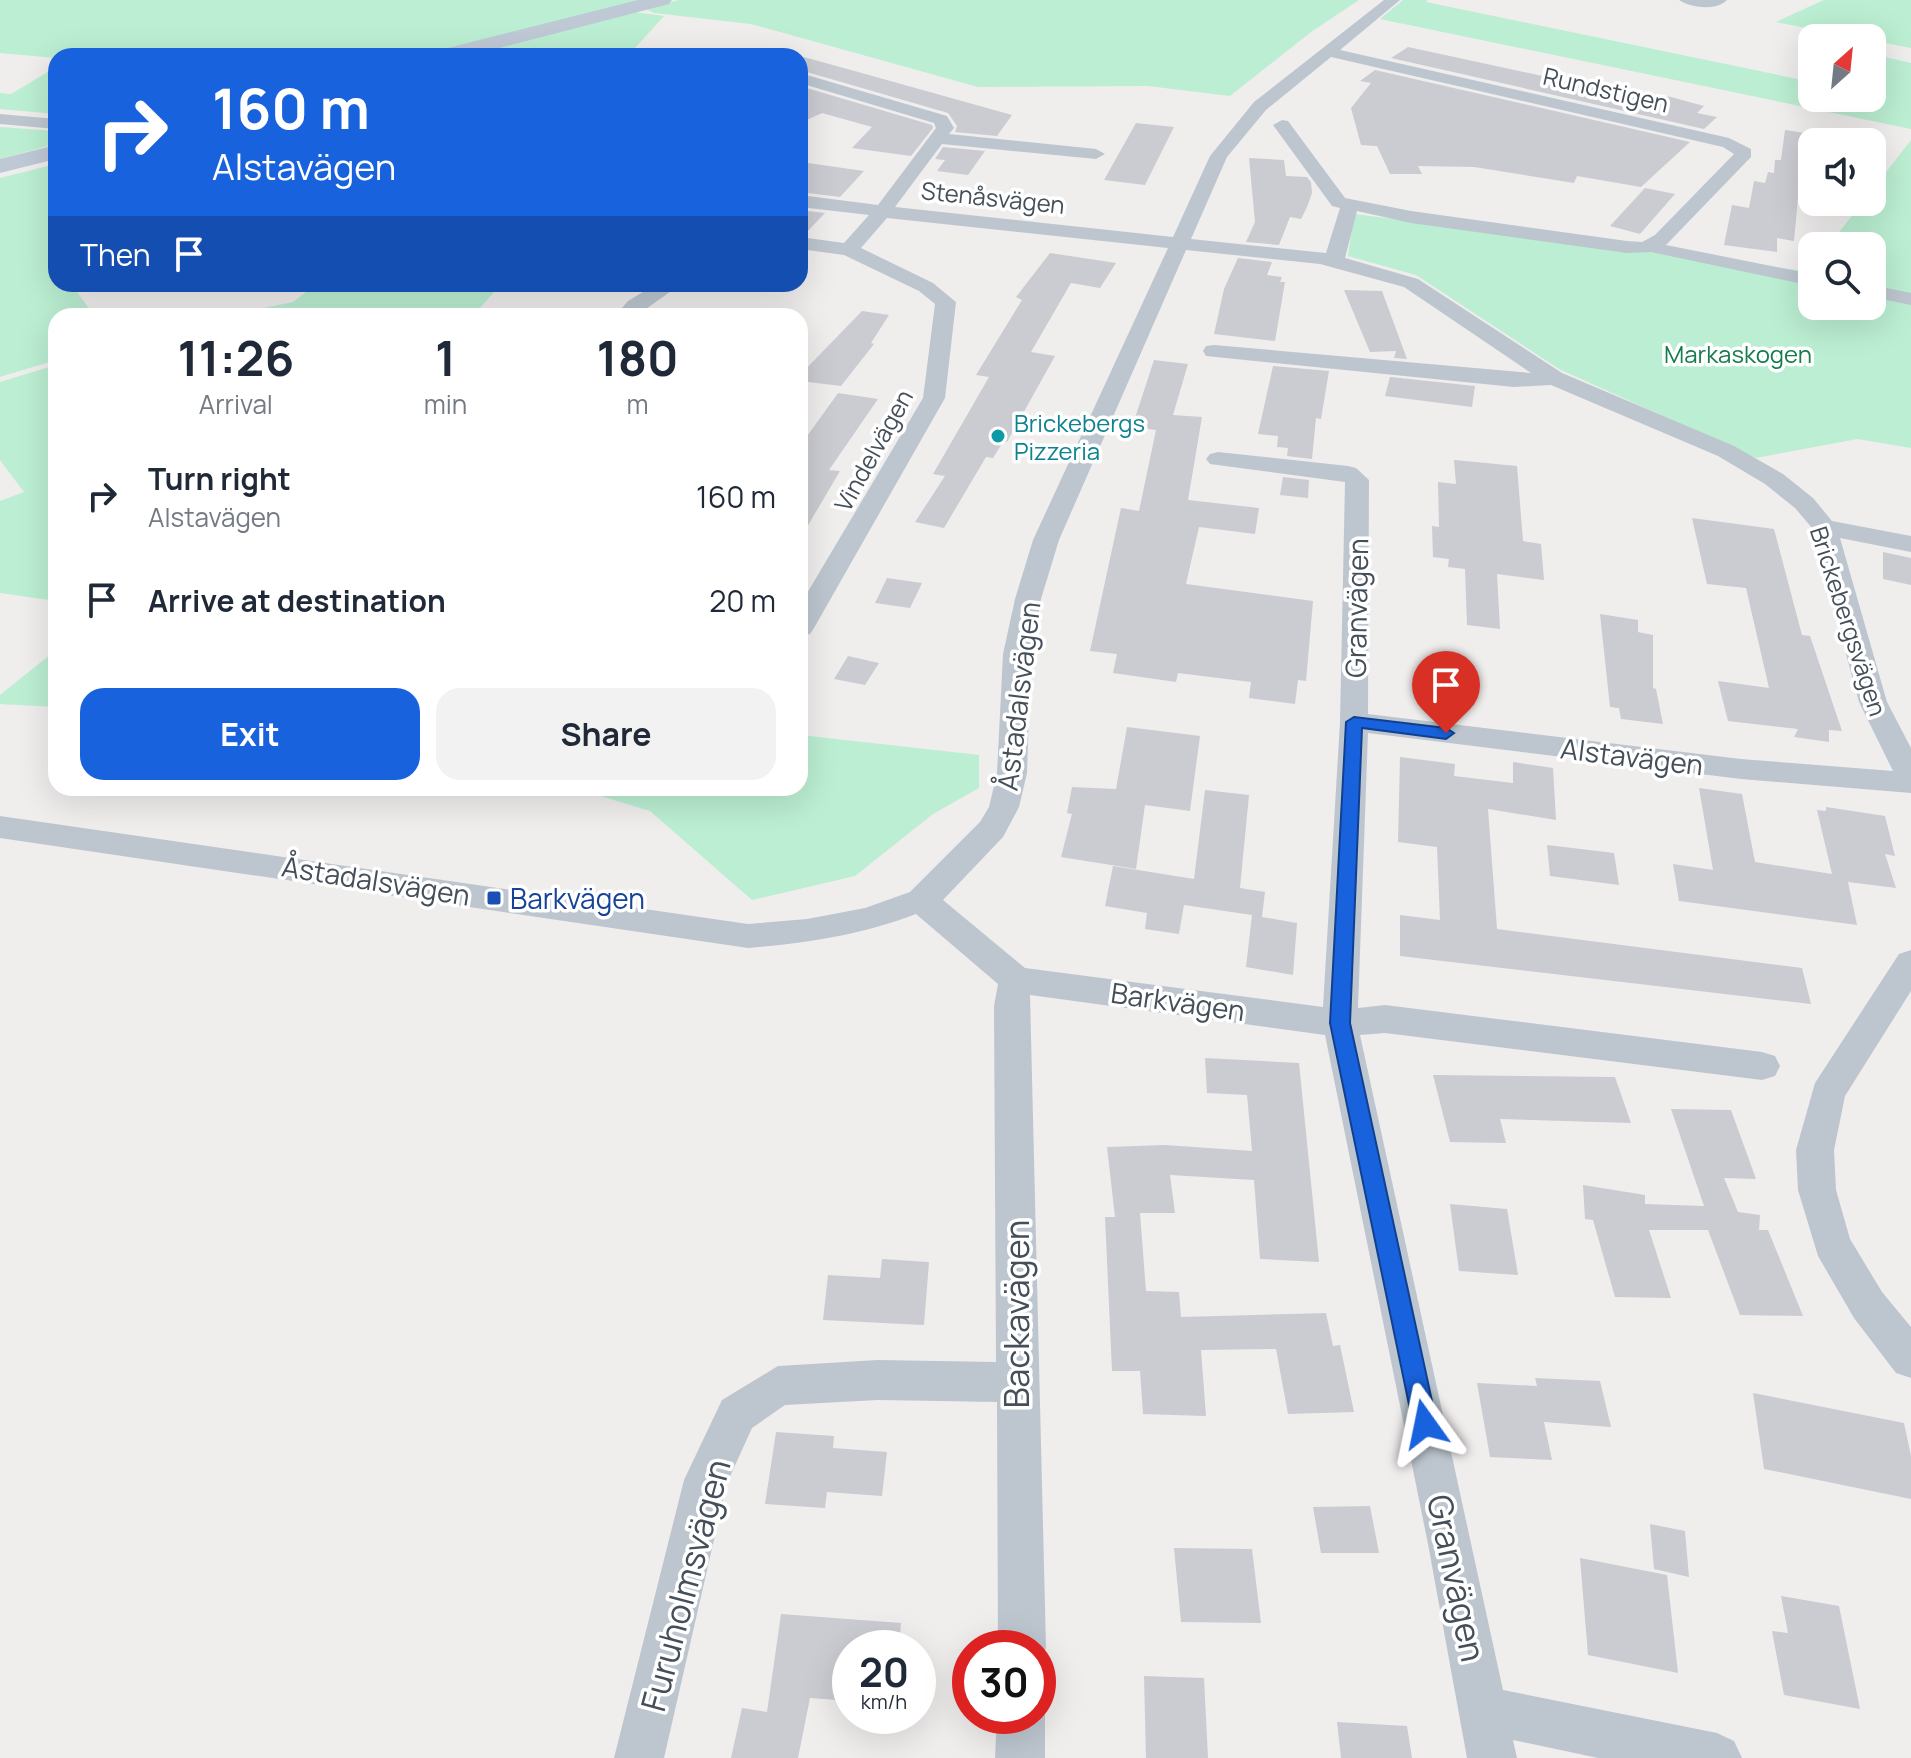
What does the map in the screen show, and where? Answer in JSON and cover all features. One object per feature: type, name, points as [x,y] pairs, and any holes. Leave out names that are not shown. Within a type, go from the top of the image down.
[{"type":"main road","points":[[475,48],[662,0]]},
{"type":"main road","points":[[0,166],[48,154]]},
{"type":"street","name":"Åstadalsvägen","points":[[0,827],[748,936],[807,931],[869,919],[921,900],[965,860],[992,829],[1004,807],[1012,773],[1017,654],[1028,599],[1069,484],[1228,141],[1260,106],[1329,49],[1359,17],[1383,0]]},
{"type":"street","name":"Åstadalsvägen","points":[[1329,49],[1348,38],[1393,0]]},
{"type":"street","points":[[1686,0],[1716,3],[1720,0]]},
{"type":"street","name":"Rundstigen","points":[[1329,49],[1743,149],[1745,153],[1735,164],[1654,246]]},
{"type":"street","points":[[808,80],[941,120],[945,128],[884,210],[849,250],[808,244]]},
{"type":"street","points":[[0,119],[48,123]]},
{"type":"street","points":[[1282,125],[1339,202],[1411,217],[1538,235],[1627,247],[1654,246],[1664,251],[1798,277]]},
{"type":"street","points":[[939,138],[1096,154]]},
{"type":"street","name":"Stenåsvägen","points":[[808,202],[991,225],[1180,242]]},
{"type":"street","points":[[1334,261],[1350,204]]},
{"type":"street","name":"Brickebergsvägen","points":[[1180,242],[1334,261],[1411,283],[1554,378],[1726,451],[1774,479],[1804,503],[1824,527],[1869,690],[1911,780]]},
{"type":"street","name":"Vindelvägen","points":[[808,614],[934,398],[943,332],[946,302],[938,294],[849,250]]},
{"type":"street","points":[[632,308],[657,292]]},
{"type":"street","points":[[1886,294],[1911,299]]},
{"type":"street","name":"Brickebergsvägen","points":[[1214,351],[1514,380],[1554,378]]},
{"type":"street","name":"Granvägen","points":[[1218,459],[1348,473],[1357,480],[1354,722],[1340,1023],[1492,1758]]},
{"type":"street","points":[[1824,527],[1911,544]]},
{"type":"street","name":"Alstavägen","points":[[1354,722],[1741,769],[1911,780]]},
{"type":"street","points":[[921,900],[1016,980]]},
{"type":"street","points":[[1911,963],[1828,1093],[1815,1150],[1817,1190],[1832,1244],[1868,1305],[1911,1359]]},
{"type":"street","name":"Barkvägen","points":[[1016,980],[1340,1023]]},
{"type":"street","name":"Backavägen","points":[[1016,980],[1011,1006],[1022,1630]]},
{"type":"street","points":[[1340,1023],[1385,1019],[1762,1066]]},
{"type":"street","name":"Furuholmsvägen","points":[[639,1758],[706,1480],[737,1414],[778,1386],[878,1380],[1016,1382]]},
{"type":"street","points":[[1484,1710],[1717,1758]]},
{"type":"street","points":[[1020,1758],[1021,1734]]},
{"type":"green space","points":[[0,0],[643,0],[450,48],[48,48],[48,57],[0,53]]},
{"type":"green space","points":[[679,0],[1359,0],[1311,32],[1230,96],[1148,86],[978,87],[751,24],[654,13],[646,9]]},
{"type":"green space","points":[[1403,0],[1428,0],[1426,2],[1798,79],[1798,106],[1380,19]]},
{"type":"green space","points":[[1824,0],[1911,0],[1911,48],[1886,43],[1886,24],[1798,26],[1776,22]]},
{"type":"green space","points":[[634,12],[664,16],[635,48],[495,48]]},
{"type":"green space","points":[[1886,57],[1911,63],[1911,129],[1829,112],[1886,112]]},
{"type":"green space","points":[[48,72],[48,113],[0,109],[0,93],[11,94]]},
{"type":"green space","points":[[0,127],[48,130],[48,146],[0,159]]},
{"type":"green space","name":"Markaskogen","points":[[1911,140],[1911,448],[1857,439],[1756,458],[1559,369],[1416,275],[1348,256],[1354,214],[1798,270],[1798,320],[1886,320],[1886,232],[1839,232],[1852,216],[1886,216],[1886,172]]},
{"type":"green space","points":[[48,166],[48,292],[77,292],[89,308],[48,308],[48,362],[0,377],[0,178]]},
{"type":"green space","points":[[306,292],[494,292],[480,308],[263,308],[293,302]]},
{"type":"green space","points":[[48,367],[48,600],[0,593],[0,501],[24,492],[0,460],[0,382]]},
{"type":"green space","points":[[48,656],[48,707],[0,704],[0,695]]},
{"type":"green space","points":[[808,736],[979,755],[979,788],[933,814],[855,876],[752,900],[650,811],[600,796],[808,796]]},
{"type":"building","points":[[1408,47],[1635,96],[1640,91],[1671,97],[1704,106],[1697,113],[1717,117],[1704,129],[1391,58]]},
{"type":"building","points":[[808,58],[1012,115],[997,136],[955,132],[957,126],[948,113],[808,72]]},
{"type":"building","points":[[1375,70],[1690,142],[1641,187],[1577,176],[1574,183],[1474,167],[1418,166],[1422,174],[1390,174],[1377,146],[1361,145],[1351,108],[1371,83],[1360,81]]},
{"type":"building","points":[[808,88],[932,125],[933,128],[911,156],[852,148],[872,127],[822,113],[808,119]]},
{"type":"building","points":[[1136,123],[1174,127],[1145,185],[1104,180]]},
{"type":"building","points":[[1785,130],[1798,132],[1798,198],[1794,241],[1777,238],[1777,252],[1724,245],[1732,205],[1749,208],[1754,181],[1765,183],[1768,172],[1774,173],[1775,160],[1781,160]]},
{"type":"building","points":[[943,147],[985,151],[968,175],[937,171],[945,160],[935,159]]},
{"type":"building","points":[[1249,158],[1284,160],[1286,176],[1307,177],[1311,182],[1312,193],[1301,219],[1290,217],[1279,245],[1246,242],[1255,222]]},
{"type":"building","points":[[808,163],[864,171],[840,197],[808,193]]},
{"type":"building","points":[[1645,188],[1675,194],[1640,234],[1610,226]]},
{"type":"building","points":[[808,211],[825,213],[808,231]]},
{"type":"building","points":[[1050,253],[1116,263],[1100,288],[1071,283],[1031,352],[1055,356],[1007,442],[1003,442],[993,458],[986,457],[944,528],[915,522],[945,476],[933,474],[989,377],[976,375],[1022,300],[1016,297]]},
{"type":"building","points":[[1238,258],[1272,262],[1267,275],[1282,277],[1280,282],[1285,282],[1275,341],[1214,334],[1224,289]]},
{"type":"building","points":[[1344,290],[1382,291],[1407,359],[1394,358],[1396,351],[1370,352]]},
{"type":"building","points":[[862,311],[889,315],[871,343],[874,344],[841,386],[808,382],[808,367]]},
{"type":"building","points":[[1154,360],[1188,364],[1173,415],[1202,417],[1188,500],[1259,508],[1255,534],[1199,527],[1186,584],[1313,601],[1306,681],[1298,680],[1295,704],[1249,698],[1251,682],[1178,673],[1176,682],[1113,673],[1117,654],[1090,651],[1121,508],[1139,511],[1156,430],[1132,427]]},
{"type":"building","points":[[1273,366],[1329,371],[1321,419],[1316,418],[1312,459],[1287,456],[1288,448],[1277,447],[1278,436],[1258,434]]},
{"type":"building","points":[[1390,377],[1475,386],[1472,407],[1385,396]]},
{"type":"building","points":[[838,393],[878,399],[829,470],[840,471],[808,525],[808,435]]},
{"type":"building","points":[[1454,460],[1517,466],[1523,541],[1541,544],[1544,580],[1497,574],[1500,629],[1467,625],[1465,569],[1448,567],[1449,559],[1433,557],[1432,526],[1439,527],[1438,482],[1456,484]]},
{"type":"building","points":[[1283,477],[1309,480],[1308,498],[1280,495]]},
{"type":"building","points":[[1692,518],[1774,529],[1802,635],[1810,636],[1842,731],[1829,730],[1829,742],[1794,737],[1798,729],[1728,721],[1718,681],[1769,688],[1746,588],[1707,584]]},
{"type":"building","points":[[1883,552],[1911,558],[1911,585],[1883,579]]},
{"type":"building","points":[[887,578],[922,583],[910,608],[875,603]]},
{"type":"building","points":[[1600,614],[1638,620],[1638,632],[1653,635],[1653,688],[1656,689],[1663,724],[1621,719],[1619,708],[1610,707]]},
{"type":"building","points":[[848,656],[879,663],[865,685],[834,679]]},
{"type":"building","points":[[1127,727],[1200,736],[1190,811],[1145,805],[1136,869],[1061,857],[1072,814],[1067,813],[1072,787],[1116,789]]},
{"type":"building","points":[[1400,757],[1455,764],[1454,776],[1513,783],[1513,762],[1553,768],[1556,820],[1488,809],[1497,929],[1802,968],[1811,1004],[1400,956],[1400,915],[1440,920],[1437,847],[1398,842]]},
{"type":"building","points":[[1699,788],[1742,794],[1755,862],[1832,874],[1817,810],[1826,811],[1826,807],[1885,816],[1895,856],[1885,854],[1896,888],[1848,882],[1857,925],[1679,901],[1673,864],[1713,870]]},
{"type":"building","points":[[1205,790],[1249,795],[1240,888],[1265,892],[1262,917],[1297,923],[1293,975],[1246,967],[1252,915],[1184,905],[1179,934],[1145,929],[1147,913],[1105,906],[1113,866],[1194,879]]},
{"type":"building","points":[[1547,845],[1614,853],[1619,885],[1550,876]]},
{"type":"building","points":[[1205,1058],[1299,1063],[1319,1262],[1260,1259],[1254,1180],[1170,1175],[1175,1213],[1140,1213],[1146,1291],[1179,1292],[1181,1317],[1326,1313],[1333,1346],[1340,1345],[1354,1412],[1288,1414],[1276,1349],[1201,1350],[1206,1416],[1143,1414],[1140,1371],[1112,1371],[1105,1217],[1115,1217],[1107,1147],[1165,1145],[1252,1151],[1247,1095],[1207,1093]]},
{"type":"building","points":[[1433,1075],[1615,1077],[1631,1123],[1500,1119],[1506,1143],[1450,1142]]},
{"type":"building","points":[[1671,1109],[1731,1110],[1756,1179],[1724,1178],[1738,1212],[1760,1215],[1759,1230],[1768,1230],[1803,1316],[1740,1315],[1708,1230],[1649,1230],[1671,1298],[1615,1297],[1593,1220],[1585,1219],[1583,1185],[1645,1195],[1645,1204],[1704,1206]]},
{"type":"building","points":[[1450,1204],[1507,1209],[1518,1275],[1459,1271]]},
{"type":"building","points":[[882,1259],[929,1262],[924,1325],[823,1320],[828,1275],[880,1278]]},
{"type":"building","points":[[1535,1378],[1600,1381],[1611,1427],[1544,1422],[1552,1460],[1490,1457],[1477,1383],[1537,1386]]},
{"type":"building","points":[[1753,1393],[1904,1423],[1911,1456],[1911,1499],[1764,1469]]},
{"type":"building","points":[[776,1432],[834,1436],[833,1448],[887,1452],[882,1496],[827,1492],[825,1508],[765,1504]]},
{"type":"building","points":[[1370,1506],[1379,1553],[1321,1553],[1313,1507]]},
{"type":"building","points":[[1650,1524],[1685,1531],[1689,1577],[1654,1569]]},
{"type":"building","points":[[1174,1548],[1252,1549],[1261,1623],[1181,1622]]},
{"type":"building","points":[[1580,1558],[1667,1575],[1678,1673],[1588,1655]]},
{"type":"building","points":[[1781,1596],[1839,1606],[1860,1709],[1784,1695],[1772,1631],[1788,1633]]},
{"type":"building","points":[[781,1614],[901,1623],[900,1630],[832,1630],[832,1700],[810,1698],[798,1758],[731,1758],[742,1708],[767,1712]]},
{"type":"building","points":[[1144,1676],[1204,1678],[1208,1758],[1146,1758]]},
{"type":"building","points":[[1337,1722],[1407,1726],[1412,1758],[1341,1758]]},
{"type":"place","name":"Brickebergs Pizzeria","points":[[998,436]]},
{"type":"place","name":"Barkvägen","points":[[494,898]]},
{"type":"route","points":[[1425,1424],[1340,1023],[1354,722],[1446,733]]}]
